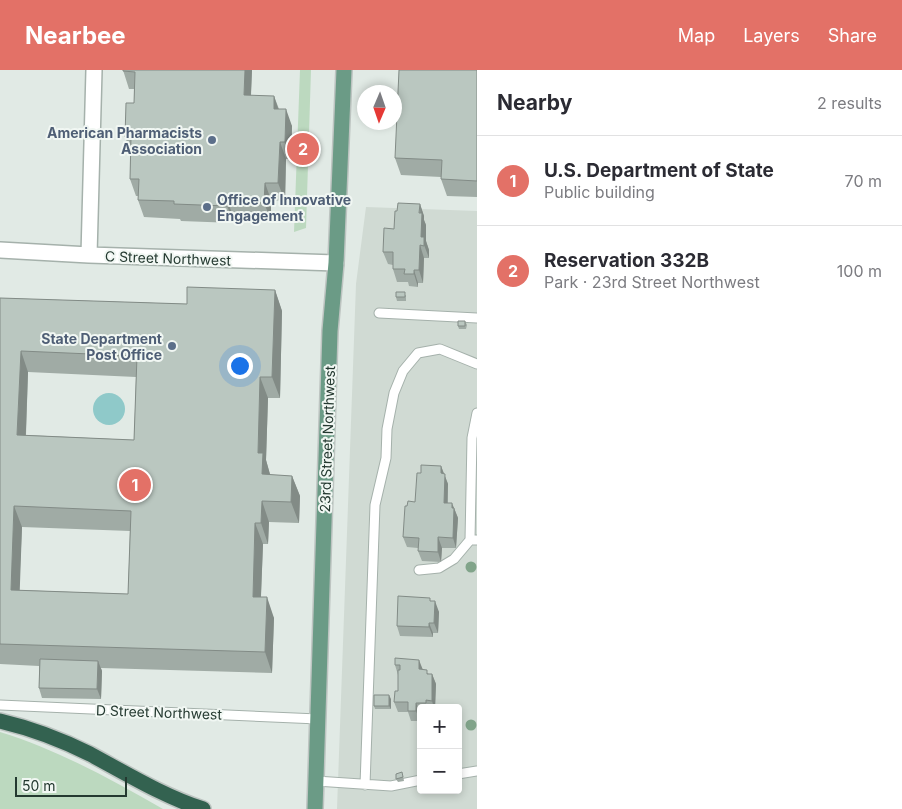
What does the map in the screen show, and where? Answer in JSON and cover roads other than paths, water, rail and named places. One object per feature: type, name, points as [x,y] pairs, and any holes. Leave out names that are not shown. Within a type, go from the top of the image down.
[{"type":"highway","points":[[0,721],[28,729],[67,744],[174,799],[204,809]]},
{"type":"main road","name":"23rd Street Northwest","points":[[315,809],[330,331],[336,263],[344,70]]},
{"type":"street","points":[[89,255],[94,70]]},
{"type":"street","name":"C Street Northwest","points":[[0,250],[89,255],[336,263]]},
{"type":"lane","points":[[379,313],[477,318]]},
{"type":"lane","points":[[365,785],[370,591],[375,505],[386,458],[387,429],[394,394],[403,370],[418,353],[440,349],[477,364]]},
{"type":"lane","points":[[419,570],[439,568],[454,559],[473,540],[472,438],[477,413]]},
{"type":"lane","name":"D Street Northwest","points":[[0,705],[318,719]]},
{"type":"lane","points":[[462,773],[477,770]]},
{"type":"lane","points":[[316,781],[391,786],[417,781]]},
{"type":"water","points":[[109,393],[121,397],[125,409],[121,421],[109,425],[97,421],[93,409],[97,397]]},
{"type":"place","name":"American Pharmacists Association","points":[[212,140]]},
{"type":"place","name":"Reservation 332B","points":[[303,149]]},
{"type":"place","name":"Office of Innovative Engagement","points":[[207,207]]},
{"type":"place","name":"State Department Post Office","points":[[172,346]]},
{"type":"place","name":"U.S. Department of State","points":[[135,485]]}]
